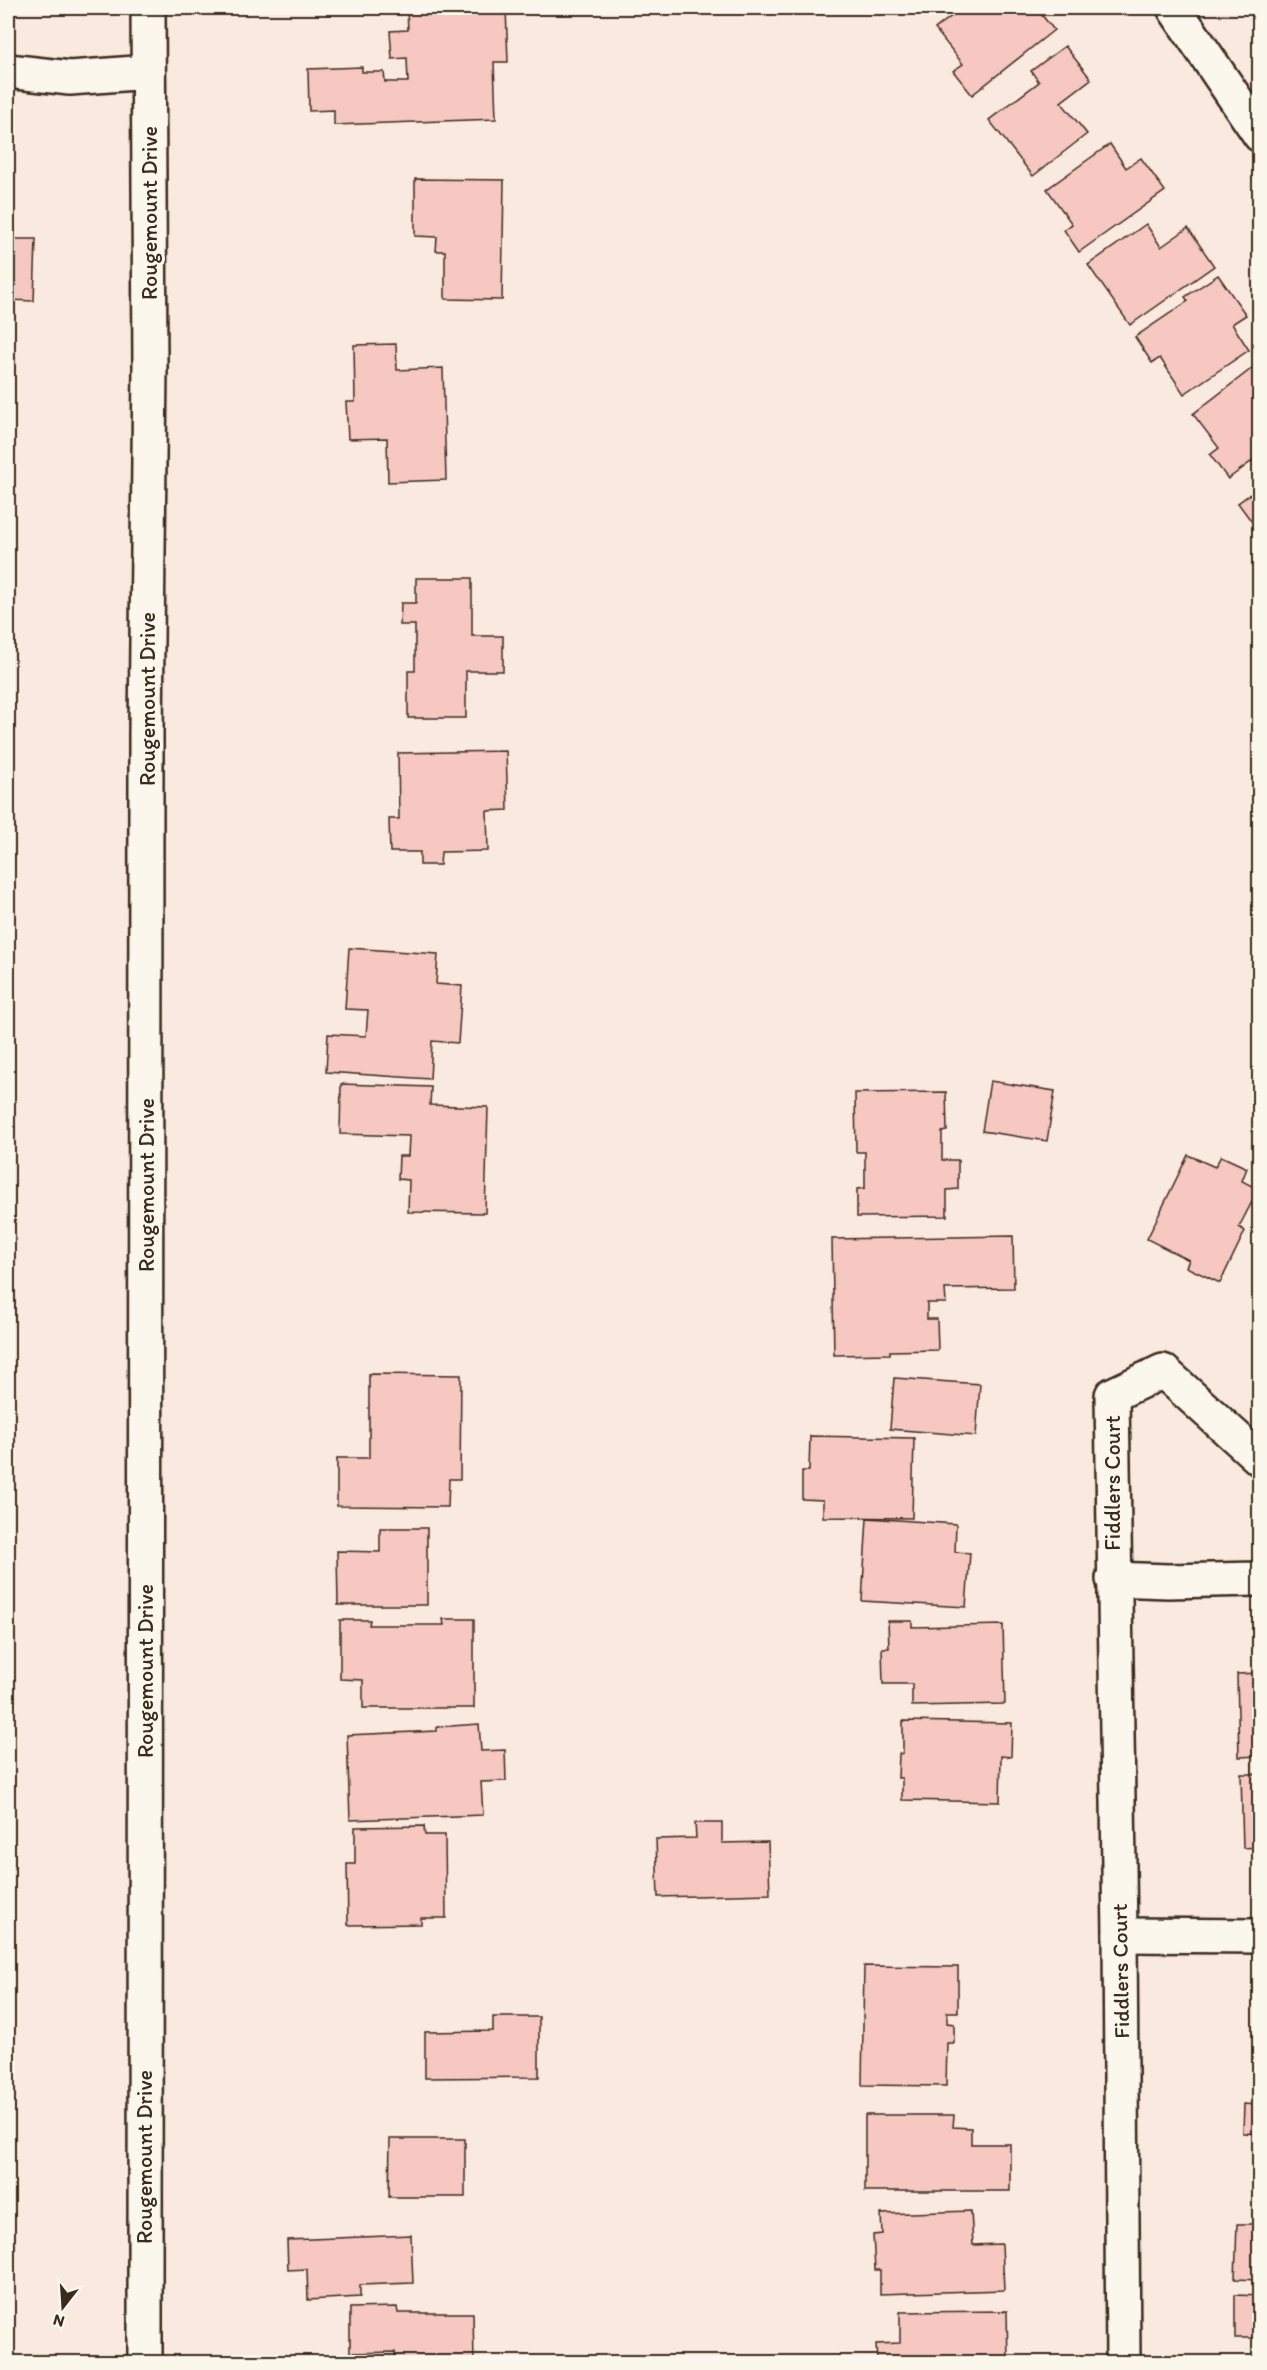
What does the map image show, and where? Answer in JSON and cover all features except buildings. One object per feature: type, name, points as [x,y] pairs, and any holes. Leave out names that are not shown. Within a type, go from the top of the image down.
[{"type":"street","name":"Rougemount Drive","points":[[145,2362],[146,792],[150,367],[148,8]]},
{"type":"street","points":[[1174,8],[1260,135]]},
{"type":"street","points":[[8,71],[70,78],[148,72]]},
{"type":"street","name":"Fiddlers Court","points":[[1123,2362],[1120,1935],[1112,1395],[1163,1371],[1260,1459]]},
{"type":"street","name":"Fiddlers Court","points":[[1113,1579],[1179,1581],[1257,1579],[1260,1577]]},
{"type":"street","points":[[1120,1935],[1260,1936]]}]
